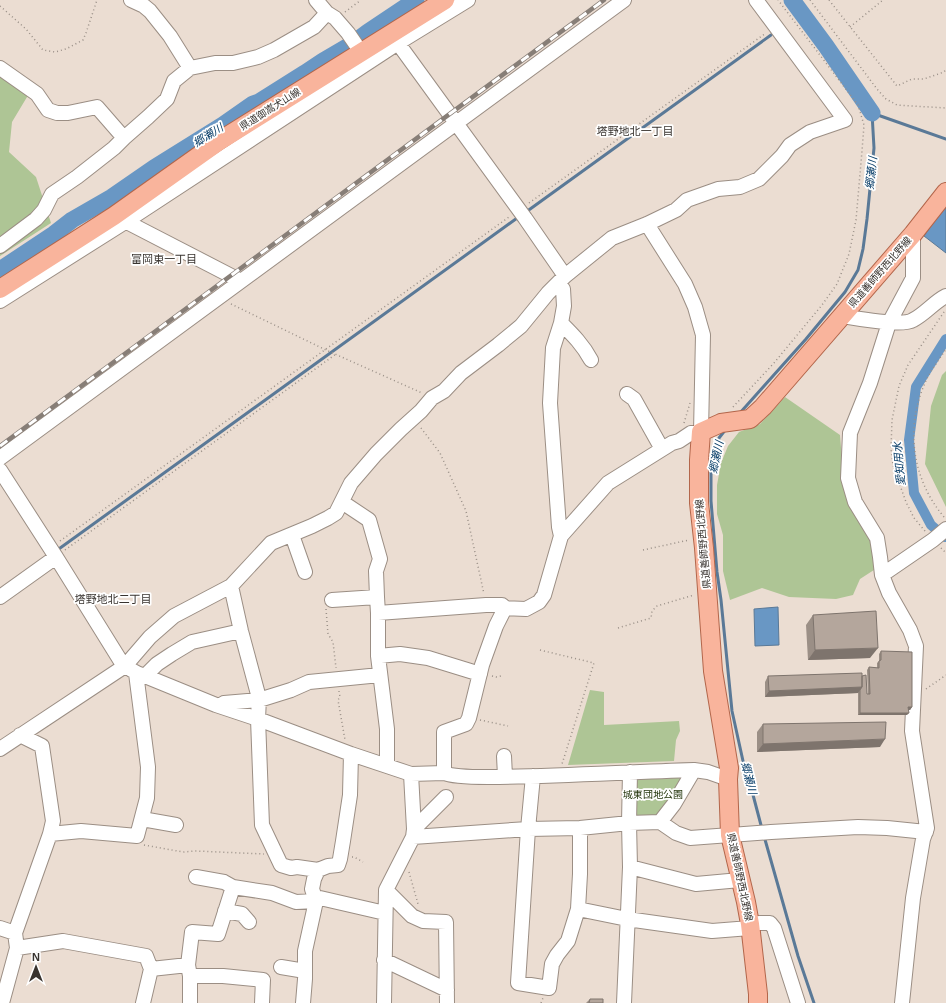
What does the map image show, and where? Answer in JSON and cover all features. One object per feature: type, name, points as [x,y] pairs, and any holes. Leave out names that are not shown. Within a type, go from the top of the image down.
[{"type":"main road","name":"県道御嵩犬山線","points":[[0,289],[120,219],[221,140],[359,49],[394,38],[445,0]]},
{"type":"main road","name":"県道善師野西北野線","points":[[758,1003],[750,926],[730,834],[729,768],[713,671],[699,503],[698,460],[701,432],[721,423],[750,419],[763,408],[917,229],[946,192]]},
{"type":"street","points":[[131,0],[150,10],[170,36],[190,68]]},
{"type":"street","points":[[316,0],[348,33],[359,49]]},
{"type":"street","points":[[0,301],[120,219],[394,38],[468,0]]},
{"type":"street","points":[[0,458],[624,0]]},
{"type":"street","points":[[50,834],[81,831],[137,836],[147,798],[148,767],[135,672],[150,637],[174,616],[231,586],[271,543],[336,513],[351,483],[376,454],[421,411],[432,398],[444,391],[461,373],[521,326],[561,279],[612,238],[647,224],[676,210],[687,200],[718,189],[740,187],[759,179],[782,156],[790,145],[810,132],[845,120],[756,0]]},
{"type":"street","points":[[0,246],[36,219],[44,210],[52,194],[77,177],[114,148],[148,117],[167,99],[174,81],[190,68],[258,57],[274,50],[331,16]]},
{"type":"street","points":[[394,38],[522,214],[561,279],[564,306],[561,323],[553,348],[550,403],[559,527],[561,536]]},
{"type":"street","points":[[0,68],[37,94],[48,110],[52,112],[68,113],[98,107],[124,138]]},
{"type":"street","points":[[120,219],[241,281]]},
{"type":"street","points":[[378,613],[486,605],[502,605],[505,608],[526,609],[539,602],[544,595],[561,536],[608,483],[672,443],[680,441],[691,433],[701,432],[703,335],[696,307],[685,284],[647,224]]},
{"type":"street","points":[[902,1003],[913,898],[923,839],[927,828],[912,731],[916,646],[910,630],[889,593],[882,575],[877,538],[855,502],[848,478],[848,457],[850,433],[870,383],[889,323],[912,278],[917,229]]},
{"type":"street","points":[[842,316],[889,323],[909,322],[915,320],[946,296]]},
{"type":"street","points":[[561,323],[577,338],[591,360]]},
{"type":"street","points":[[627,394],[634,399],[662,449]]},
{"type":"street","points":[[680,441],[688,444],[694,456],[698,460]]},
{"type":"street","points":[[0,470],[120,660],[135,672],[219,706],[411,774],[444,773],[449,775],[478,777],[562,776],[694,770],[708,772],[728,779]]},
{"type":"street","points":[[342,502],[369,520],[380,559],[376,571],[378,656],[387,730],[387,765]]},
{"type":"street","points":[[882,575],[933,540],[946,529]]},
{"type":"street","points":[[292,534],[305,572]]},
{"type":"street","points":[[0,597],[53,552]]},
{"type":"street","points":[[231,586],[259,700],[258,719],[262,826],[281,865],[291,868],[297,867],[318,870],[338,864],[350,795],[351,754]]},
{"type":"street","points":[[332,600],[376,597]]},
{"type":"street","points":[[444,773],[444,732],[466,724],[469,718],[480,674],[496,626],[505,608]]},
{"type":"street","points":[[0,749],[20,735],[135,672],[157,664],[192,642],[241,631]]},
{"type":"street","points":[[378,656],[400,654],[428,658],[480,674]]},
{"type":"street","points":[[219,706],[224,703],[259,700],[291,690],[309,682],[380,675]]},
{"type":"street","points":[[2,1003],[17,948],[15,933],[50,834],[53,821],[42,746],[20,735]]},
{"type":"street","points":[[504,756],[505,776]]},
{"type":"street","points":[[660,822],[674,804],[694,770]]},
{"type":"street","points":[[624,1003],[630,868],[630,772]]},
{"type":"street","points":[[411,774],[413,833]]},
{"type":"street","points":[[533,776],[518,982],[549,988],[552,964],[568,941],[578,910],[580,828]]},
{"type":"street","points":[[384,1003],[386,890],[413,833],[446,797]]},
{"type":"street","points":[[142,819],[176,825]]},
{"type":"street","points":[[413,833],[580,828],[629,823],[660,822],[676,833],[690,838],[730,834],[858,827],[926,832]]},
{"type":"street","points":[[630,868],[696,884],[740,880]]},
{"type":"street","points":[[303,1003],[305,951],[316,901],[312,889],[318,870]]},
{"type":"street","points":[[196,877],[224,882],[233,887],[272,893],[296,902],[316,901],[320,898],[385,913]]},
{"type":"street","points":[[190,1003],[189,971],[192,932],[218,934],[233,887]]},
{"type":"street","points":[[386,890],[412,916],[423,921],[446,922],[447,996]]},
{"type":"street","points":[[578,910],[627,919],[712,931],[750,926],[760,923],[770,923],[774,928],[798,1003]]},
{"type":"street","points":[[225,911],[242,914],[250,922]]},
{"type":"street","points":[[0,928],[15,933]]},
{"type":"street","points":[[17,948],[63,942],[146,956],[150,969],[143,1003]]},
{"type":"street","points":[[384,960],[447,996]]},
{"type":"street","points":[[280,967],[305,971]]},
{"type":"street","points":[[150,969],[189,971],[262,980],[262,1003]]},
{"type":"path","points":[[0,6],[26,29],[43,50],[54,52],[66,49],[83,40],[97,0]]},
{"type":"path","points":[[331,16],[361,0]]},
{"type":"path","points":[[721,423],[774,363],[822,305],[837,284],[849,254],[856,220],[864,125],[858,104],[778,0]]},
{"type":"path","points":[[810,0],[886,99],[897,104],[946,108]]},
{"type":"path","points":[[829,0],[897,86],[912,79],[924,79],[944,72],[946,69]]},
{"type":"path","points":[[850,27],[883,0]]},
{"type":"path","points":[[53,552],[326,350],[522,214],[775,26]]},
{"type":"path","points":[[218,298],[326,350],[432,398]]},
{"type":"path","points":[[946,309],[908,366],[899,386],[892,420],[891,448],[897,477],[906,502],[914,518],[946,553]]},
{"type":"path","points":[[946,349],[930,372],[918,401],[914,424],[914,443],[918,470],[923,484],[938,511],[946,520]]},
{"type":"path","points":[[53,552],[336,354]]},
{"type":"path","points":[[413,418],[440,453],[466,511],[486,605]]},
{"type":"path","points":[[643,550],[703,537]]},
{"type":"path","points":[[618,628],[651,618],[652,611],[657,606],[693,595],[707,594]]},
{"type":"path","points":[[540,650],[594,663],[562,762],[562,776]]},
{"type":"path","points":[[914,696],[926,690],[946,675]]},
{"type":"path","points":[[469,718],[508,726]]},
{"type":"path","points":[[137,836],[138,844],[183,852],[196,851],[275,854]]},
{"type":"path","points":[[404,854],[423,921]]},
{"type":"green space","points":[[0,64],[33,87],[12,122],[9,152],[36,177],[51,223],[0,256]]},
{"type":"green space","points":[[946,371],[946,507],[925,464],[931,406],[942,375]]},
{"type":"green space","points":[[785,397],[840,435],[844,485],[872,542],[877,568],[860,579],[853,595],[836,599],[789,597],[762,588],[730,600],[723,571],[723,535],[717,514],[717,485],[721,463],[728,446],[739,432],[760,424]]},
{"type":"green space","points":[[590,690],[604,692],[604,725],[679,721],[680,731],[676,740],[674,761],[568,765]]},
{"type":"green space","name":"城東団地公園","points":[[684,775],[671,801],[657,817],[633,818],[634,776]]},
{"type":"water","points":[[946,204],[946,253],[924,236]]},
{"type":"water","points":[[778,607],[779,645],[755,646],[754,609]]},
{"type":"building","points":[[876,611],[878,648],[815,650],[813,615]]},
{"type":"building","points":[[881,651],[912,652],[912,707],[908,707],[909,713],[860,713],[860,690],[862,687],[862,676],[866,675],[867,694],[870,694],[869,667],[879,668]]},
{"type":"building","points":[[862,673],[862,687],[769,691],[768,676]]},
{"type":"building","points":[[886,722],[885,739],[763,744],[763,724]]},
{"type":"building","points":[[590,999],[603,999],[603,1003],[589,1003]]},
{"type":"waterway","name":"郷瀬川","points":[[0,270],[54,234],[72,220],[112,197],[253,104],[259,102],[352,44],[416,0]]},
{"type":"waterway","name":"郷瀬川","points":[[792,0],[872,113]]},
{"type":"waterway","points":[[526,212],[771,35]]},
{"type":"waterway","name":"郷瀬川","points":[[739,414],[806,339],[845,292],[858,270],[863,249],[867,219],[874,148],[872,113],[946,139]]},
{"type":"waterway","points":[[56,551],[520,216]]},
{"type":"waterway","name":"愛知用水","points":[[945,537],[931,525],[914,493],[909,440],[916,387],[946,339]]},
{"type":"waterway","name":"郷瀬川","points":[[726,429],[719,438],[717,451],[711,469],[711,501],[717,572],[732,711],[745,770],[762,829]]},
{"type":"waterway","name":"郷瀬川","points":[[764,836],[798,956],[814,1003]]},
{"type":"railway","points":[[0,446],[604,0]]},
{"type":"district","name":"塔野地北一丁目","points":[[635,131]]},
{"type":"district","name":"富岡東一丁目","points":[[164,259]]},
{"type":"district","name":"塔野地北二丁目","points":[[113,599]]}]
